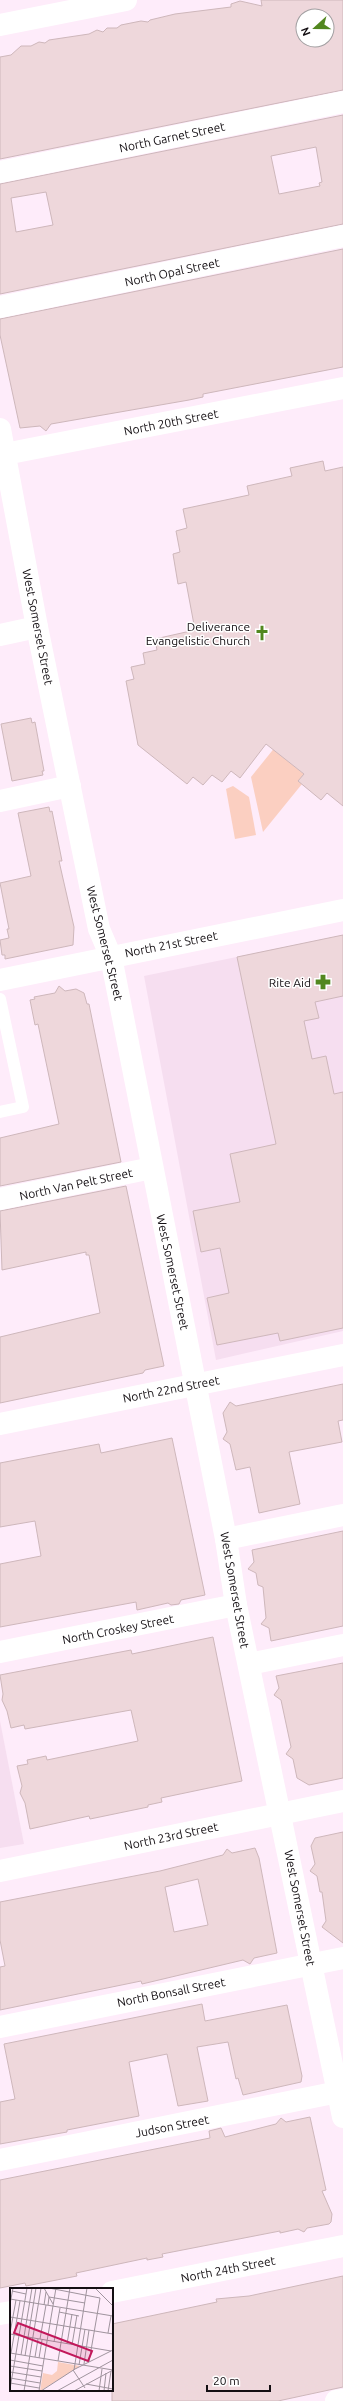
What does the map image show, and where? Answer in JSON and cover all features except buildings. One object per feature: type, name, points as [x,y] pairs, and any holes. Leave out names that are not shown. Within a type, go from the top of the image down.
[{"type":"street","points":[[0,25],[126,0]]},
{"type":"street","name":"North Garnet Street","points":[[0,172],[343,102]]},
{"type":"street","name":"North Opal Street","points":[[0,306],[343,236]]},
{"type":"street","name":"North 20th Street","points":[[3,455],[343,388]]},
{"type":"street","name":"West Somerset Street","points":[[0,429],[3,455],[37,627],[99,929],[111,957],[226,1539],[236,1605],[312,1964],[341,2092],[343,2117]]},
{"type":"street","points":[[0,635],[37,627]]},
{"type":"street","points":[[0,801],[70,786]]},
{"type":"street","name":"North 21st Street","points":[[0,980],[343,910]]},
{"type":"street","name":"North Van Pelt Street","points":[[0,1199],[152,1168]]},
{"type":"street","name":"North 22nd Street","points":[[0,1424],[343,1355]]},
{"type":"street","points":[[226,1539],[343,1515]]},
{"type":"street","name":"North Croskey Street","points":[[0,1652],[236,1605]]},
{"type":"street","points":[[249,1664],[343,1645]]},
{"type":"street","name":"North 23rd Street","points":[[0,1871],[343,1801]]},
{"type":"street","name":"North Bonsall Street","points":[[0,2027],[343,1958]]},
{"type":"street","name":"Judson Street","points":[[0,2160],[341,2092]]},
{"type":"street","name":"North 24th Street","points":[[113,2292],[343,2246]]},
{"type":"street","points":[[0,2314],[10,2312]]},
{"type":"street","points":[[336,2401],[343,2400]]},
{"type":"lane","points":[[0,999],[23,1107],[0,1112]]},
{"type":"shaded area","points":[[280,741],[288,761],[304,774],[302,784],[263,832],[251,777]]},
{"type":"shaded area","points":[[233,786],[249,797],[256,835],[235,839],[226,789]]},
{"type":"shaded area","points":[[343,935],[343,1331],[216,1360],[144,976]]},
{"type":"shaded area","points":[[0,1721],[24,1844],[0,1848]]},
{"type":"place","name":"Deliverance Evangelistic Church","points":[[262,633]]},
{"type":"place","name":"Rite Aid","points":[[323,982]]}]
